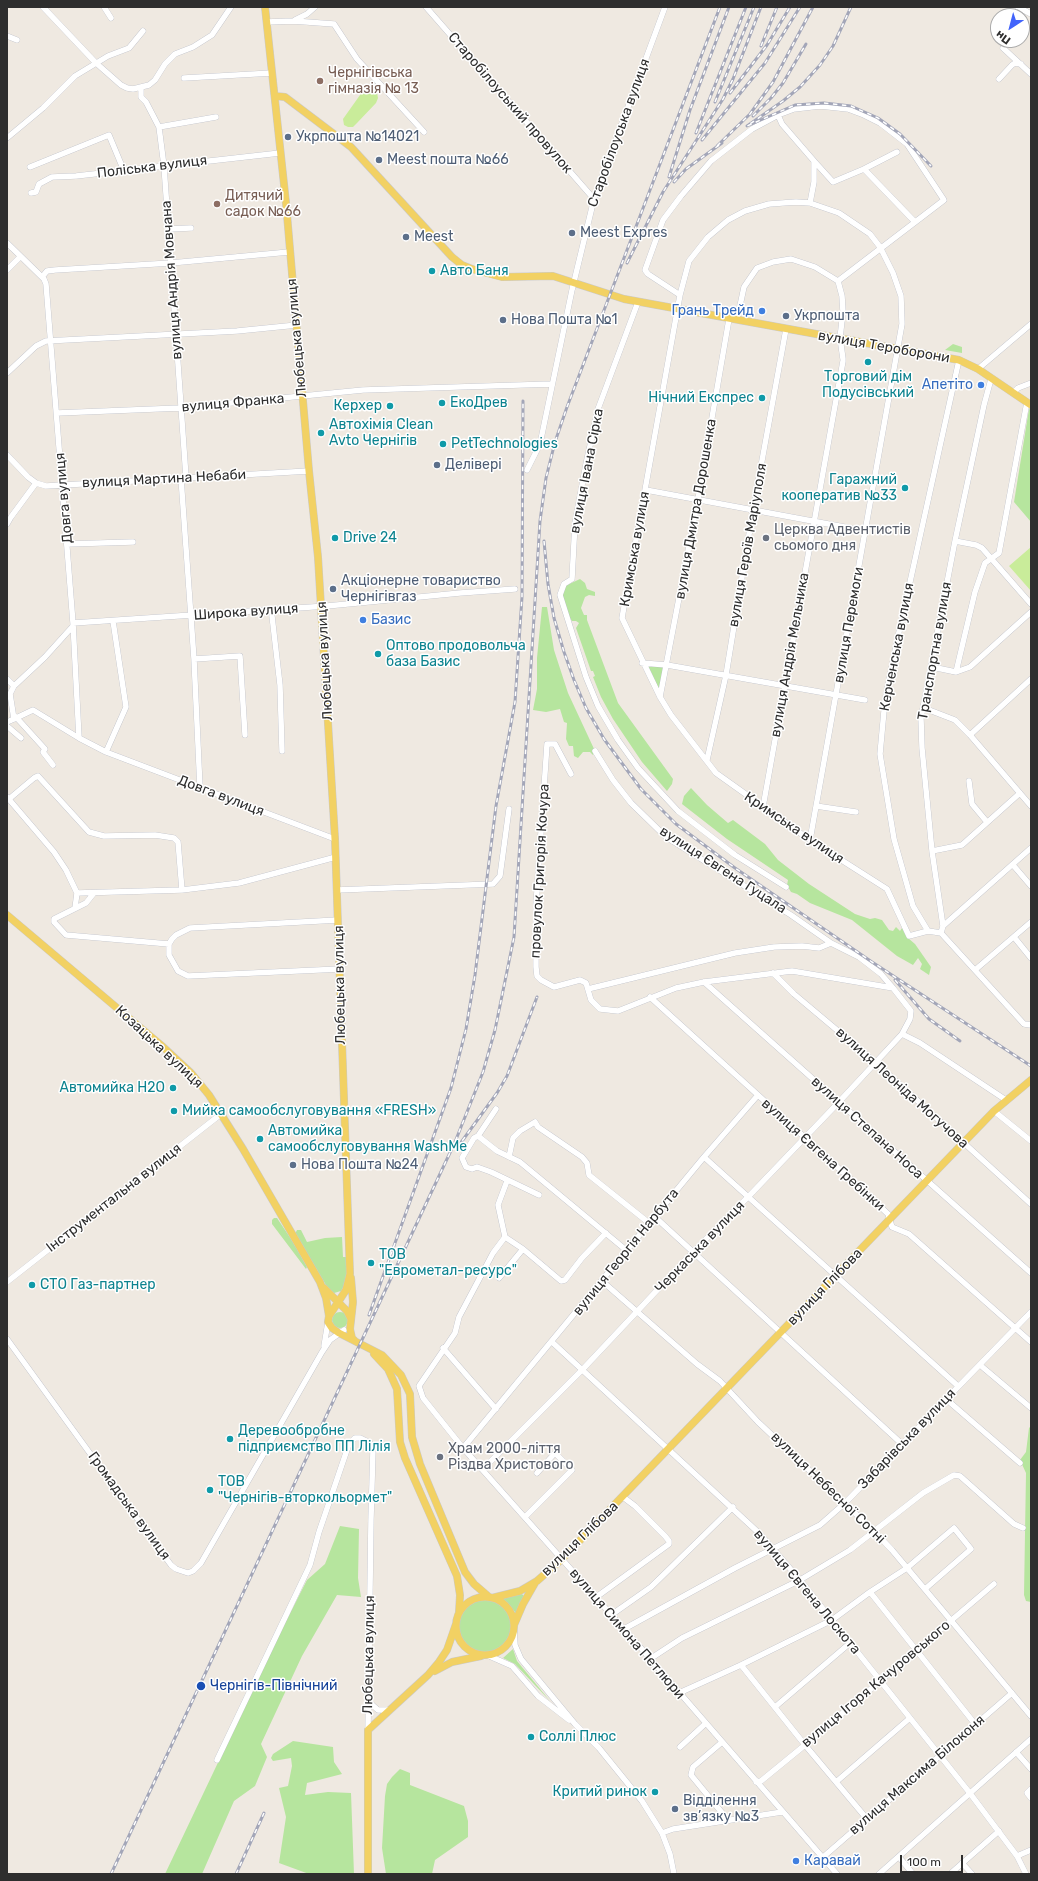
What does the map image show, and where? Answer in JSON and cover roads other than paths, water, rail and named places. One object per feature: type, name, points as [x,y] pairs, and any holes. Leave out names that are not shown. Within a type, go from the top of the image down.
[{"type":"main road","name":"Любецька вулиця","points":[[265,7],[297,325],[308,471],[322,606],[336,856],[350,1274],[346,1290],[329,1317]]},
{"type":"main road","name":"вулиця Тероборони","points":[[275,96],[285,97],[351,147],[431,234],[462,265],[492,275],[513,277],[552,276],[574,282],[608,295],[638,302],[959,360],[978,369],[1029,403]]},
{"type":"main road","name":"Козацька вулиця","points":[[7,915],[162,1046],[200,1084],[221,1114],[322,1285],[329,1317]]},
{"type":"main road","name":"вулиця Глібова","points":[[491,1598],[520,1591],[537,1581],[562,1559],[890,1220],[994,1110],[1031,1080]]},
{"type":"main road","points":[[339,1331],[350,1322],[353,1302],[350,1274]]},
{"type":"main road","points":[[322,1285],[327,1292],[347,1311],[352,1339]]},
{"type":"main road","points":[[327,1292],[339,1295],[346,1290]]},
{"type":"main road","points":[[347,1311],[340,1308],[329,1317],[339,1331],[388,1360],[401,1375],[410,1394],[412,1437],[420,1464],[465,1572],[474,1584],[491,1598],[502,1603],[510,1611],[514,1628],[507,1645],[498,1652],[452,1662],[428,1675]]},
{"type":"main road","points":[[365,1346],[380,1360],[394,1381],[399,1396],[400,1442],[405,1458],[457,1576],[460,1595],[459,1613],[444,1656],[428,1675],[388,1710],[368,1730]]},
{"type":"main road","name":"вулиця Глібова","points":[[514,1628],[523,1604],[537,1581]]},
{"type":"main road","points":[[459,1613],[471,1600],[491,1598]]},
{"type":"main road","points":[[456,1624],[457,1636],[463,1646],[473,1653],[486,1655]]},
{"type":"main road","name":"Любецька вулиця","points":[[368,1730],[368,1874]]},
{"type":"street","points":[[43,7],[96,63],[127,88],[142,90],[156,80],[165,64],[176,54],[193,47],[212,35],[231,7]]},
{"type":"street","points":[[104,7],[112,18]]},
{"type":"street","points":[[293,21],[307,14],[315,7]]},
{"type":"street","name":"Старобілоуський провулок","points":[[426,7],[594,199]]},
{"type":"street","name":"Старобілоуська вулиця","points":[[526,470],[540,444],[574,282],[594,199],[665,7]]},
{"type":"street","points":[[1018,7],[1031,14]]},
{"type":"street","points":[[267,22],[293,21],[334,24],[357,59],[424,132]]},
{"type":"street","points":[[7,138],[43,108],[75,76],[96,63],[129,48],[142,31]]},
{"type":"street","points":[[7,36],[17,40]]},
{"type":"street","points":[[1003,48],[1031,74]]},
{"type":"street","points":[[999,79],[1012,65],[1021,65]]},
{"type":"street","points":[[184,78],[272,73]]},
{"type":"street","name":"вулиця Андрія Мовчана","points":[[142,90],[141,97],[146,102],[159,127],[164,166],[176,334],[200,788]]},
{"type":"street","points":[[680,295],[648,274],[645,270],[663,220],[711,161],[752,130],[778,114],[794,109],[820,106],[848,109],[880,123],[907,144],[944,200],[880,247],[838,281],[815,267],[791,259],[772,262],[757,268],[744,287],[738,314],[729,319]]},
{"type":"street","points":[[778,114],[782,124],[833,182],[864,170],[897,152]]},
{"type":"street","points":[[159,127],[216,117]]},
{"type":"street","points":[[30,166],[109,135],[124,170]]},
{"type":"street","name":"Поліська вулиця","points":[[31,193],[36,192],[39,184],[52,177],[280,153]]},
{"type":"street","points":[[810,203],[814,182],[814,161]]},
{"type":"street","points":[[864,170],[915,222]]},
{"type":"street","name":"Кримська вулиця","points":[[810,203],[796,202],[769,204],[745,211],[728,220],[708,237],[689,261],[677,310],[622,618],[642,663],[660,698],[671,715],[717,774],[810,840],[887,889],[909,936],[928,931]]},
{"type":"street","name":"вулиця Перемоги","points":[[810,203],[839,213],[854,222],[870,234],[880,247],[893,273],[900,296],[902,324],[810,840]]},
{"type":"street","points":[[169,229],[191,228]]},
{"type":"street","points":[[7,243],[42,277],[47,271],[55,270],[171,263],[289,252]]},
{"type":"street","points":[[7,270],[20,257]]},
{"type":"street","name":"Довга вулиця","points":[[42,277],[46,284],[68,544],[79,738],[106,752],[335,839]]},
{"type":"street","name":"вулиця Андрія Мельника","points":[[763,807],[843,360],[840,338],[843,312],[842,296],[838,281]]},
{"type":"street","name":"вулиця Івана Сірка","points":[[638,302],[598,409],[575,523],[572,579],[564,584],[560,594],[586,677],[598,706],[618,740],[638,768],[678,811],[735,855],[786,887]]},
{"type":"street","name":"вулиця Дмитра Дорошенка","points":[[660,698],[698,499],[729,319]]},
{"type":"street","points":[[978,369],[1031,324]]},
{"type":"street","points":[[7,373],[41,342],[51,340],[176,334],[297,325]]},
{"type":"street","name":"вулиця Героїв Маріуполя","points":[[707,760],[726,676],[753,510],[786,329]]},
{"type":"street","name":"Керченська вулиця","points":[[928,931],[913,906],[894,839],[880,754],[885,700],[896,641],[959,360]]},
{"type":"street","name":"Транспортна вулиця","points":[[943,926],[932,850],[922,748],[921,718],[955,541],[991,379]]},
{"type":"street","points":[[1013,393],[1018,388],[1031,383]]},
{"type":"street","name":"вулиця Франка","points":[[57,412],[180,408],[363,390],[552,384]]},
{"type":"street","points":[[956,672],[975,592],[985,563],[999,553],[1029,403]]},
{"type":"street","points":[[7,455],[36,483],[9,517],[7,524]]},
{"type":"street","name":"вулиця Мартина Небаби","points":[[36,483],[46,486],[308,471]]},
{"type":"street","points":[[646,490],[866,531]]},
{"type":"street","points":[[955,541],[976,545],[982,548],[1031,604]]},
{"type":"street","points":[[68,544],[133,542]]},
{"type":"street","name":"Широка вулиця","points":[[73,624],[322,606],[515,589]]},
{"type":"street","points":[[932,667],[956,672],[970,666],[1031,612]]},
{"type":"street","points":[[272,616],[280,685],[282,751]]},
{"type":"street","points":[[106,752],[126,707],[113,620]]},
{"type":"street","points":[[53,765],[43,752],[44,749],[11,719],[10,694],[14,686],[45,657],[73,624]]},
{"type":"street","points":[[194,659],[240,656],[244,735]]},
{"type":"street","points":[[642,663],[667,665],[784,687],[865,700]]},
{"type":"street","points":[[7,678],[14,686]]},
{"type":"street","points":[[970,735],[1031,679]]},
{"type":"street","points":[[924,708],[955,720],[970,735],[1031,806]]},
{"type":"street","points":[[11,719],[33,710],[79,738]]},
{"type":"street","points":[[7,726],[21,738]]},
{"type":"street","name":"провулок Григорія Кочура","points":[[571,774],[554,744],[547,744],[536,905],[537,976],[554,987],[580,980],[586,983],[592,1000],[600,1009],[618,1012],[650,997],[676,988],[704,982],[792,971],[893,988]]},
{"type":"street","name":"вулиця Євгена Гуцала","points":[[595,751],[613,780],[631,803],[666,837],[791,915],[831,943]]},
{"type":"street","points":[[75,908],[77,893],[66,870],[54,852],[8,798],[38,776],[88,832],[104,836],[155,835],[174,838],[178,842],[182,890]]},
{"type":"street","points":[[969,781],[972,804],[987,822]]},
{"type":"street","points":[[932,850],[962,845],[1020,793]]},
{"type":"street","points":[[816,806],[856,812]]},
{"type":"street","points":[[337,890],[493,884],[500,876],[509,810]]},
{"type":"street","points":[[941,933],[943,926],[1031,848]]},
{"type":"street","points":[[77,893],[182,890],[240,884],[336,856]]},
{"type":"street","points":[[1013,865],[1031,886]]},
{"type":"street","points":[[94,893],[86,903],[54,919],[54,922],[66,935],[169,944]]},
{"type":"street","points":[[338,920],[190,928],[176,935],[169,944],[169,955],[178,971],[188,976],[340,969]]},
{"type":"street","points":[[975,970],[1031,922]]},
{"type":"street","points":[[928,931],[941,933],[1024,1024],[1031,1025]]},
{"type":"street","points":[[1014,937],[1031,958],[1031,964]]},
{"type":"street","points":[[588,990],[735,953],[774,947],[802,946],[819,948],[831,943],[859,957],[881,974],[893,988]]},
{"type":"street","name":"вулиця Леоніда Могучова","points":[[773,973],[794,994],[875,1062],[1031,1204]]},
{"type":"street","name":"вулиця Степана Носа","points":[[704,982],[838,1103],[1031,1273]]},
{"type":"street","name":"Черкаська вулиця","points":[[482,1469],[638,1312],[693,1252],[805,1138],[902,1034],[910,1019],[911,1012],[893,988]]},
{"type":"street","name":"вулиця Євгена Гребінки","points":[[650,997],[867,1194],[888,1214],[892,1227],[909,1234],[1031,1342]]},
{"type":"street","points":[[902,1034],[920,1043],[1006,1100]]},
{"type":"street","name":"вулиця Георгія Нарбута","points":[[463,1448],[552,1342],[626,1250],[758,1095]]},
{"type":"street","points":[[496,1110],[478,1136],[474,1138],[462,1158],[462,1162],[466,1166],[484,1170],[539,1195]]},
{"type":"street","points":[[994,1110],[1031,1141]]},
{"type":"street","name":"Інструментальна вулиця","points":[[7,1282],[221,1114]]},
{"type":"street","points":[[509,1157],[513,1138],[520,1131],[534,1122],[538,1127],[582,1157],[587,1163],[589,1174],[649,1223]]},
{"type":"street","points":[[478,1136],[497,1151],[520,1162],[626,1250]]},
{"type":"street","points":[[704,1157],[837,1275],[958,1386]]},
{"type":"street","points":[[507,1181],[498,1205],[505,1237],[523,1249],[562,1281],[565,1280],[582,1258],[606,1233]]},
{"type":"street","points":[[655,1217],[902,1444]]},
{"type":"street","name":"вулиця Симона Петлюри","points":[[505,1237],[493,1253],[459,1317],[455,1333],[443,1348],[419,1386],[427,1403],[463,1448],[650,1659],[721,1743],[836,1874]]},
{"type":"street","points":[[499,1278],[523,1249]]},
{"type":"street","name":"вулиця Небесної Сотні","points":[[602,1281],[698,1364],[710,1372],[758,1422],[874,1531],[925,1589],[1031,1716]]},
{"type":"street","name":"Забарівська вулиця","points":[[624,1630],[773,1548],[820,1525],[845,1503],[1031,1312]]},
{"type":"street","points":[[322,1352],[329,1317]]},
{"type":"street","points":[[322,1352],[339,1331]]},
{"type":"street","points":[[333,1338],[340,1336],[352,1339]]},
{"type":"street","name":"Громадська вулиця","points":[[7,1339],[172,1565],[179,1571],[188,1573],[193,1571],[201,1563],[322,1352]]},
{"type":"street","name":"вулиця Євгена Лоскота","points":[[552,1342],[733,1507],[773,1548],[969,1792],[1017,1856],[1026,1874]]},
{"type":"street","points":[[443,1348],[496,1409]]},
{"type":"street","points":[[980,1365],[1031,1408]]},
{"type":"street","points":[[946,1399],[1020,1463]]},
{"type":"street","name":"Любецька вулиця","points":[[217,1760],[310,1565],[319,1532],[349,1444],[355,1438],[366,1440],[370,1443],[373,1449],[374,1459],[370,1519],[368,1730]]},
{"type":"street","points":[[525,1517],[572,1470],[555,1453],[537,1472]]},
{"type":"street","points":[[650,1659],[682,1638],[800,1580],[850,1550],[923,1493],[954,1475],[960,1476],[1014,1524],[1023,1528]]},
{"type":"street","name":"вулиця Глібова","points":[[595,1598],[669,1544],[669,1541],[665,1536],[635,1506],[623,1497]]},
{"type":"street","points":[[610,1614],[614,1614],[651,1588],[733,1507]]},
{"type":"street","points":[[679,1693],[741,1665],[832,1620],[870,1592],[907,1568],[954,1528],[971,1549],[925,1589]]},
{"type":"street","name":"вулиця Ігоря Качуровського","points":[[756,1782],[761,1781],[805,1745],[994,1584]]},
{"type":"street","points":[[870,1592],[975,1724]]},
{"type":"street","points":[[514,1628],[514,1645],[521,1660],[575,1724],[599,1748],[642,1801],[662,1833],[670,1854],[674,1874]]},
{"type":"street","points":[[775,1707],[850,1643]]},
{"type":"street","points":[[486,1655],[512,1666],[538,1696],[575,1724]]},
{"type":"street","points":[[741,1665],[805,1745],[868,1819]]},
{"type":"street","name":"вулиця Максима Білоконя","points":[[822,1858],[1012,1693]]},
{"type":"street","points":[[369,1702],[378,1710],[388,1710]]},
{"type":"street","points":[[836,1782],[910,1718]]},
{"type":"street","points":[[680,1747],[706,1724]]},
{"type":"street","points":[[879,1874],[969,1792],[1031,1739]]},
{"type":"street","points":[[721,1743],[693,1767],[691,1775],[723,1814],[726,1821]]},
{"type":"street","points":[[1016,1752],[1031,1769]]},
{"type":"street","points":[[1031,1789],[1027,1793],[1031,1798]]},
{"type":"street","points":[[662,1833],[673,1829],[782,1812]]},
{"type":"street","points":[[950,1874],[999,1831]]},
{"type":"street","points":[[1017,1856],[1031,1850]]},
{"type":"street","points":[[899,1857],[913,1874]]},
{"type":"street","points":[[962,1863],[972,1874]]},
{"type":"railway","points":[[111,1874],[455,1142],[483,1072],[495,1030],[514,937],[540,521],[546,478],[555,442],[567,407],[720,7]]},
{"type":"railway","points":[[669,177],[690,110],[729,7]]},
{"type":"railway","points":[[696,133],[746,7]]},
{"type":"railway","points":[[715,102],[754,7]]},
{"type":"railway","points":[[627,263],[663,192],[723,99],[733,79],[761,7]]},
{"type":"railway","points":[[761,46],[777,7]]},
{"type":"railway","points":[[730,93],[767,45],[790,7]]},
{"type":"railway","points":[[702,140],[765,63],[800,7]]},
{"type":"railway","points":[[717,146],[750,114],[773,82],[813,7]]},
{"type":"railway","points":[[851,7],[833,46],[820,65],[800,87],[783,101],[747,126],[795,105],[824,103],[851,106],[878,118],[900,134],[931,166]]},
{"type":"railway","points":[[753,116],[771,98],[783,83],[806,44]]},
{"type":"railway","points":[[674,182],[686,169],[722,143]]},
{"type":"railway","points":[[369,1315],[451,1088],[466,1029],[475,975],[496,806],[515,702],[522,597],[523,401]]},
{"type":"railway","points":[[544,541],[548,584],[554,618],[574,680],[586,708],[604,739],[641,789],[676,824],[735,868],[872,962],[1031,1066]]},
{"type":"railway","points":[[895,980],[929,1019],[960,1041]]},
{"type":"railway","points":[[457,1148],[497,1093],[507,1076],[537,997]]},
{"type":"railway","points":[[236,1874],[264,1813]]},
{"type":"place","name":"Чернігівська гімназія № 13","points":[[320,81]]},
{"type":"place","name":"Укрпошта №14021","points":[[288,137]]},
{"type":"place","name":"Meest пошта №66","points":[[379,160]]},
{"type":"place","name":"Дитячий садок №66","points":[[217,204]]},
{"type":"place","name":"Meest Expres","points":[[572,233]]},
{"type":"place","name":"Meest","points":[[406,237]]},
{"type":"place","name":"Авто Баня","points":[[432,271]]},
{"type":"place","name":"Грань Трейд","points":[[762,311]]},
{"type":"place","name":"Укрпошта","points":[[786,316]]},
{"type":"place","name":"Нова Пошта №1","points":[[503,320]]},
{"type":"place","name":"Торговий дім Подусівський","points":[[868,362]]},
{"type":"place","name":"Апетіто","points":[[981,385]]},
{"type":"place","name":"Нічний Експрес","points":[[762,398]]},
{"type":"place","name":"ЕкоДрев","points":[[442,403]]},
{"type":"place","name":"Керхер","points":[[390,406]]},
{"type":"place","name":"Автохімія Clean Avto Чернігів","points":[[321,433]]},
{"type":"place","name":"PetTechnologies","points":[[443,444]]},
{"type":"place","name":"Делівері","points":[[437,465]]},
{"type":"place","name":"Гаражний кооператив №33","points":[[905,488]]},
{"type":"place","name":"Drive 24","points":[[335,538]]},
{"type":"place","name":"Церква Адвентистів сьомого дня","points":[[766,538]]},
{"type":"place","name":"Акціонерне товариство Чернігівгаз","points":[[333,589]]},
{"type":"place","name":"Базис","points":[[363,620]]},
{"type":"place","name":"Оптово продовольча база Базис","points":[[378,654]]},
{"type":"place","name":"Автомийка H2O","points":[[173,1088]]},
{"type":"place","name":"Мийка самообслуговування «FRESH»","points":[[174,1111]]},
{"type":"place","name":"Автомийка самообслуговування WashMe","points":[[260,1139]]},
{"type":"place","name":"Нова Пошта №24","points":[[293,1165]]},
{"type":"place","name":"ТОВ \"Еврометал-ресурс\"","points":[[371,1263]]},
{"type":"place","name":"СТО Газ-партнер","points":[[32,1285]]},
{"type":"place","name":"Деревообробне підприємство ПП Лілія","points":[[230,1439]]},
{"type":"place","name":"Храм 2000-ліття Різдва Христового","points":[[440,1457]]},
{"type":"place","name":"ТОВ \"Чернігів-вторкольормет\"","points":[[210,1490]]},
{"type":"place","name":"Чернігів-Північний","points":[[201,1686]]},
{"type":"place","name":"Соллі Плюс","points":[[531,1737]]},
{"type":"place","name":"Критий ринок","points":[[655,1792]]},
{"type":"place","name":"Відділення зв’язку №3","points":[[675,1809]]},
{"type":"place","name":"Каравай","points":[[796,1861]]}]
